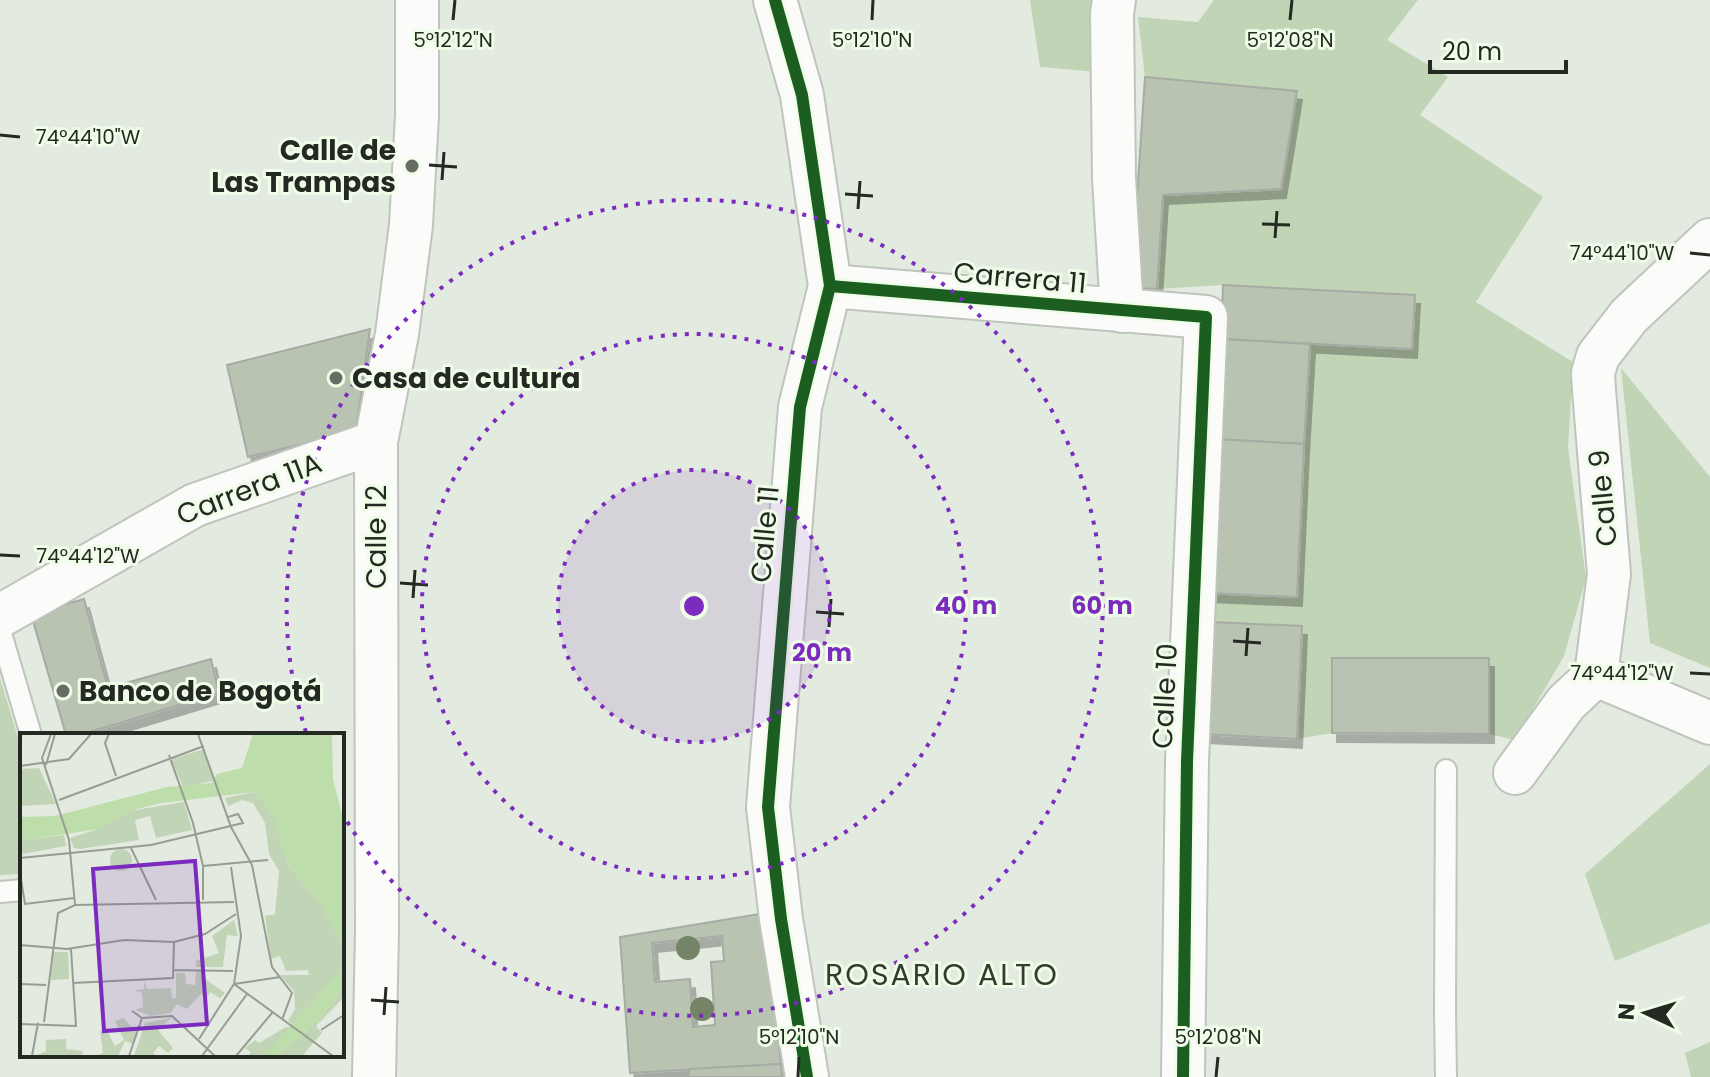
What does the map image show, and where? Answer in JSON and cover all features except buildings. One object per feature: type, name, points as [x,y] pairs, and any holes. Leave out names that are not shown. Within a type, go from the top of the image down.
[{"type":"street","name":"Calle 12","points":[[374,1077],[377,932],[376,442],[397,334],[411,225],[417,115],[417,0]]},
{"type":"street","name":"Calle 11","points":[[775,0],[802,95],[830,286],[800,407],[768,807],[781,919],[807,1077]]},
{"type":"street","points":[[1114,0],[1114,178],[1122,311]]},
{"type":"street","name":"Calle 9","points":[[1596,675],[1609,574],[1593,373],[1598,356],[1629,316],[1710,240]]},
{"type":"street","name":"Carrera 11","points":[[830,286],[1206,317]]},
{"type":"street","name":"Calle 10","points":[[1183,1077],[1187,761],[1206,317]]},
{"type":"street","name":"Carrera 11A","points":[[0,616],[195,505],[376,442]]},
{"type":"street","points":[[1515,773],[1566,703],[1596,675],[1710,723]]},
{"type":"lane","points":[[0,630],[30,733]]},
{"type":"lane","points":[[1446,770],[1446,1077]]},
{"type":"lane","points":[[0,892],[20,890]]},
{"type":"green space","points":[[1030,0],[1113,0],[1110,73],[1040,67]]},
{"type":"green space","points":[[1214,0],[1418,0],[1387,40],[1448,77],[1420,115],[1543,197],[1476,302],[1573,362],[1568,448],[1586,578],[1564,656],[1515,740],[1489,734],[1488,658],[1332,658],[1332,733],[1297,739],[1302,627],[1210,622],[1207,593],[1297,597],[1310,344],[1412,349],[1415,295],[1223,285],[1157,289],[1163,195],[1281,189],[1297,91],[1145,77],[1138,17],[1198,22]]},
{"type":"green space","points":[[1621,368],[1710,477],[1710,668],[1650,643]]},
{"type":"green space","points":[[0,678],[20,744],[20,874],[0,875]]},
{"type":"green space","points":[[1710,764],[1710,923],[1615,961],[1585,874]]},
{"type":"green space","points":[[1710,1042],[1710,1077],[1691,1077],[1685,1053]]},
{"type":"cycle path","points":[[775,0],[802,95],[830,286],[800,407],[768,807],[781,919],[807,1077]]},
{"type":"cycle path","points":[[830,286],[1206,317],[1187,761],[1183,1077]]},
{"type":"place","name":"Calle de Las Trampas","points":[[412,166]]},
{"type":"place","name":"Casa de cultura","points":[[336,378]]},
{"type":"place","name":"Banco de Bogotá","points":[[63,691]]},
{"type":"district","name":"ROSARIO ALTO","points":[[942,974]]}]
